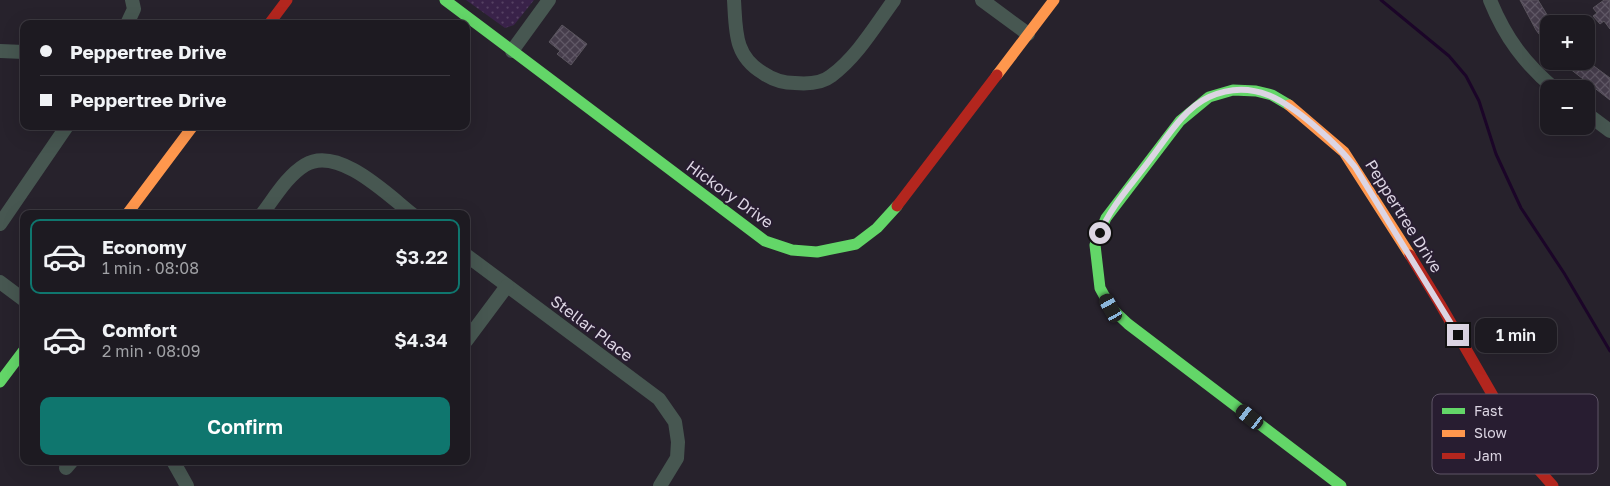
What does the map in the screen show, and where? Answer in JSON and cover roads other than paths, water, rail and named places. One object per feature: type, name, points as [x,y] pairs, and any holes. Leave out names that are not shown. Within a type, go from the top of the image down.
[{"type":"street","points":[[129,20],[134,9],[132,0]]},
{"type":"street","points":[[272,20],[287,0]]},
{"type":"street","name":"Hickory Drive","points":[[445,0],[765,241],[792,250],[817,252],[856,244],[877,228],[896,209],[1054,0]]},
{"type":"street","points":[[512,51],[549,0]]},
{"type":"street","points":[[734,0],[736,36],[741,52],[751,66],[767,76],[784,83],[812,84],[829,78],[846,64],[894,0]]},
{"type":"street","points":[[982,0],[1028,34]]},
{"type":"street","points":[[1490,0],[1500,25],[1518,53],[1544,80]]},
{"type":"street","points":[[0,51],[20,52]]},
{"type":"street","name":"Peppertree Drive","points":[[1341,486],[1128,324],[1111,308],[1100,288],[1095,245],[1106,218],[1180,121],[1209,97],[1233,90],[1256,91],[1272,95],[1288,104],[1344,152],[1440,304],[1492,394]]},
{"type":"street","points":[[1595,120],[1610,131]]},
{"type":"street","points":[[0,224],[64,130]]},
{"type":"street","points":[[130,210],[188,130]]},
{"type":"street","points":[[265,210],[290,176],[306,164],[322,160],[341,163],[358,172],[407,210]]},
{"type":"street","name":"Stellar Place","points":[[470,258],[659,399],[676,422],[678,442],[677,458],[660,486]]},
{"type":"street","points":[[0,282],[20,297]]},
{"type":"street","points":[[470,336],[507,286]]},
{"type":"street","points":[[0,382],[20,355]]},
{"type":"street","points":[[176,465],[188,486]]},
{"type":"street","name":"Peppertree Drive","points":[[1541,474],[1553,486]]},
{"type":"waterway","points":[[1381,0],[1449,56],[1466,76],[1479,101],[1496,154],[1521,208],[1564,273],[1610,351]]}]
